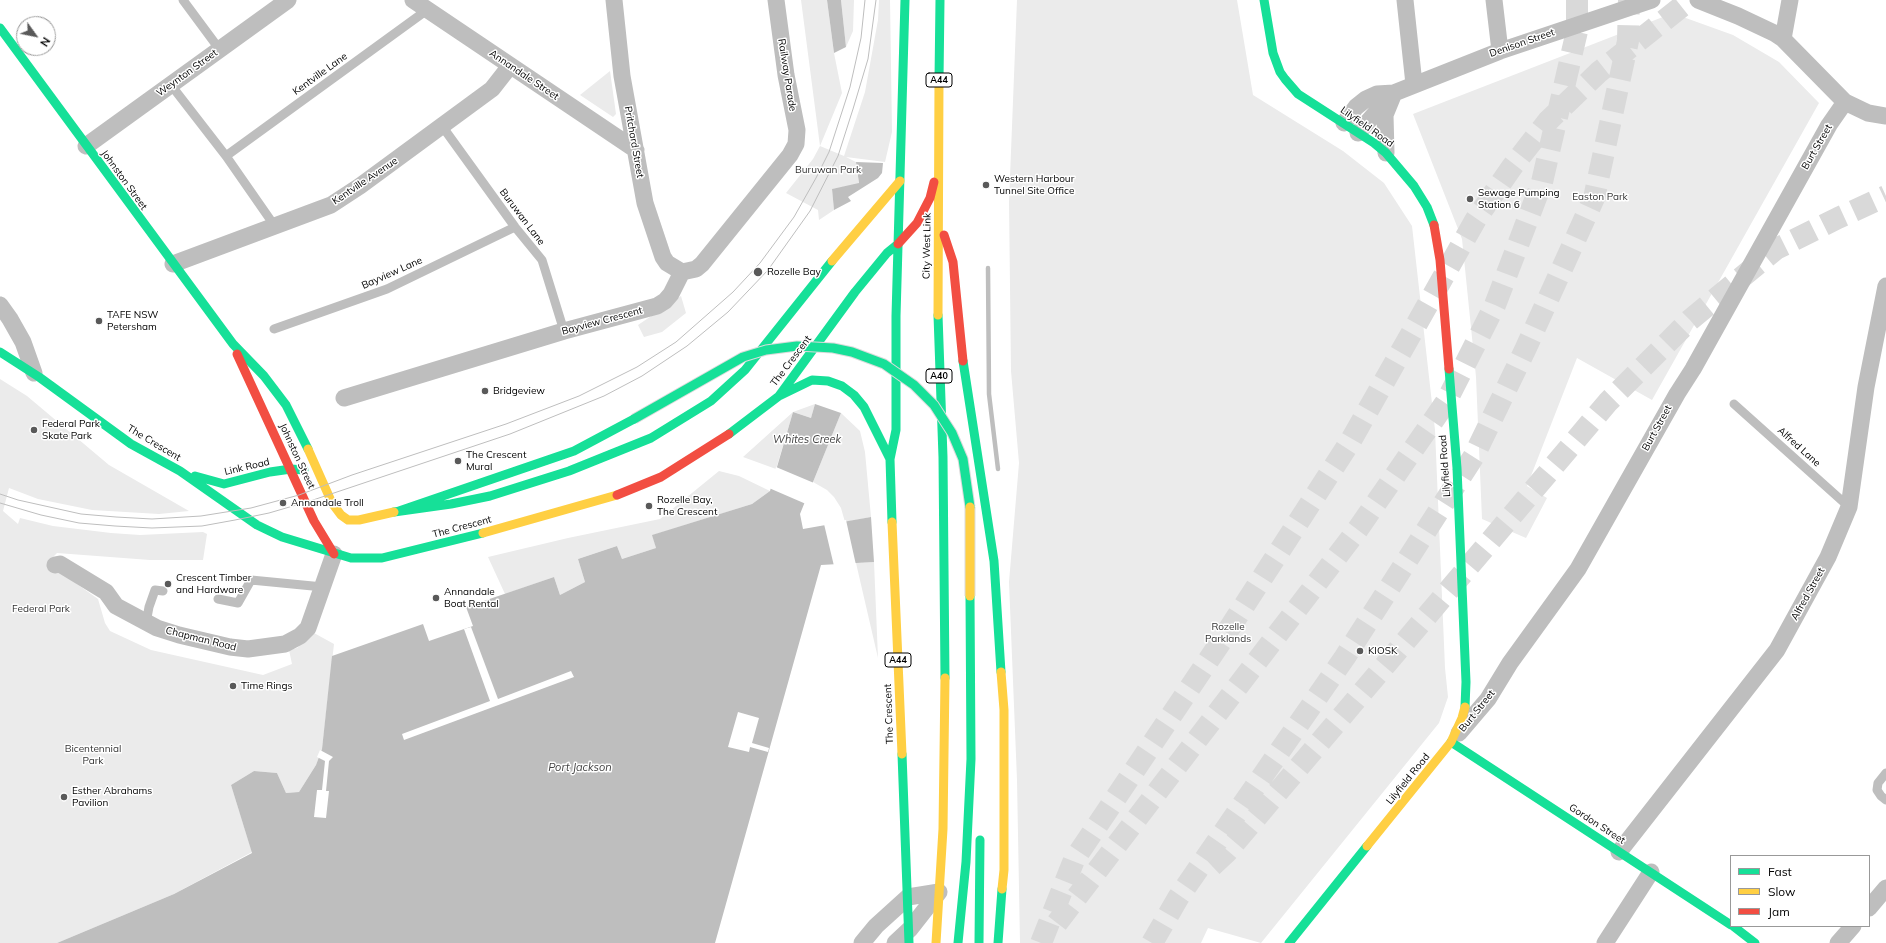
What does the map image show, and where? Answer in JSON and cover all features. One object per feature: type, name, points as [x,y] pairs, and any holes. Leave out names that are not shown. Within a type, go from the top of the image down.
[{"type":"main road","name":"A44","points":[[890,459],[896,430],[896,316],[905,44],[904,0]]},
{"type":"main road","name":"City West Link","points":[[939,892],[943,829],[945,704],[943,492],[938,350],[940,0]]},
{"type":"main road","name":"Lilyfield Road","points":[[1264,0],[1273,53],[1280,72],[1298,94],[1386,152],[1414,186],[1427,207],[1436,229],[1440,260],[1457,468],[1466,682],[1466,702],[1462,718],[1451,742],[1289,943]]},
{"type":"main road","name":"Johnston Street","points":[[0,28],[232,344],[264,376],[286,405],[336,509],[348,520],[359,520],[399,511]]},
{"type":"main road","points":[[898,244],[917,223],[930,198],[939,160]]},
{"type":"main road","points":[[399,511],[451,504],[490,496],[569,471],[651,438],[711,402],[745,370],[843,248],[900,181]]},
{"type":"main road","points":[[939,219],[954,262],[964,374],[994,561],[1004,710],[1004,870],[998,943]]},
{"type":"main road","name":"The Crescent","points":[[0,352],[34,373],[131,444],[180,471],[257,525],[282,537],[351,558],[393,556],[618,495],[661,477],[692,459],[734,431],[779,396],[855,292],[887,253],[898,244]]},
{"type":"main road","name":"Johnston Street","points":[[232,344],[314,521],[334,554]]},
{"type":"main road","points":[[399,511],[574,451],[634,419],[722,368],[743,357],[766,350],[797,346],[833,348],[852,352],[884,364],[914,385],[934,405],[952,433],[963,459],[970,504],[971,759],[966,862],[958,943]]},
{"type":"main road","points":[[779,396],[812,380],[828,381],[842,386],[854,395],[864,407],[890,459]]},
{"type":"main road","name":"The Crescent","points":[[890,459],[909,936]]},
{"type":"main road","name":"Link Road","points":[[180,471],[215,483],[224,484],[291,469],[305,470],[320,476]]},
{"type":"main road","points":[[320,476],[318,492],[322,505]]},
{"type":"main road","points":[[328,527],[334,554]]},
{"type":"main road","name":"Gordon Street","points":[[1451,742],[1730,924]]},
{"type":"main road","points":[[971,759],[978,813]]},
{"type":"main road","points":[[978,943],[981,859],[979,828]]},
{"type":"main road","points":[[939,892],[951,901],[961,913],[978,943]]},
{"type":"main road","points":[[936,943],[939,892]]},
{"type":"main road","name":"Gordon Street","points":[[1735,927],[1755,943]]},
{"type":"street","name":"Weynton Street","points":[[86,146],[288,0]]},
{"type":"street","name":"Annandale Street","points":[[413,0],[636,150]]},
{"type":"street","name":"Railway Parade","points":[[682,272],[689,271],[702,264],[794,149],[796,144],[797,130],[786,75],[776,0]]},
{"type":"street","points":[[1405,0],[1414,84]]},
{"type":"street","points":[[1494,0],[1500,51]]},
{"type":"street","name":"Denison Street","points":[[1358,133],[1379,109],[1392,98],[1414,84],[1500,51],[1652,0]]},
{"type":"street","points":[[1698,0],[1738,16],[1783,39],[1845,102],[1868,113],[1886,116]]},
{"type":"street","points":[[1783,39],[1790,0]]},
{"type":"street","name":"Pritchard Street","points":[[613,3],[622,76],[645,203],[659,248],[667,263],[682,272]]},
{"type":"street","name":"Kentville Avenue","points":[[173,264],[331,205],[360,186],[492,89],[510,66]]},
{"type":"street","name":"Denison Street","points":[[1344,123],[1356,107],[1366,99],[1377,94],[1392,98]]},
{"type":"street","points":[[1386,152],[1385,115],[1392,98]]},
{"type":"street","name":"Burt Street","points":[[1451,742],[1488,699],[1510,663],[1578,569],[1829,124],[1845,102]]},
{"type":"street","name":"Bayview Crescent","points":[[344,398],[564,331],[657,306],[671,294],[682,272]]},
{"type":"street","name":"Alfred Street","points":[[1620,852],[1777,650],[1828,557],[1849,507],[1866,387],[1886,286]]},
{"type":"street","points":[[0,305],[23,342],[34,373]]},
{"type":"street","name":"Chapman Road","points":[[55,564],[60,564],[106,592],[116,606],[146,623],[179,635],[230,647],[248,649],[285,644],[300,636],[308,628],[334,554]]},
{"type":"street","points":[[1605,943],[1651,872]]},
{"type":"street","points":[[1870,907],[1886,888]]},
{"type":"street","points":[[862,943],[876,926],[908,897],[939,892]]},
{"type":"street","points":[[895,943],[909,936],[939,892]]},
{"type":"street","points":[[1838,943],[1852,927]]},
{"type":"lane","points":[[183,0],[220,50]]},
{"type":"lane","name":"Kentville Lane","points":[[226,156],[427,10]]},
{"type":"lane","points":[[171,85],[226,156],[274,226]]},
{"type":"lane","name":"Buruwan Lane","points":[[442,126],[515,227],[542,260],[564,331]]},
{"type":"lane","name":"Bayview Lane","points":[[274,329],[387,289],[515,227]]},
{"type":"lane","name":"Alfred Lane","points":[[1734,404],[1849,507]]},
{"type":"lane","points":[[218,599],[238,603],[251,580],[323,587]]},
{"type":"lane","points":[[146,623],[149,606],[155,590],[163,591]]},
{"type":"lane","points":[[1886,773],[1878,783],[1877,790],[1886,800]]},
{"type":"green space","points":[[801,0],[827,0],[834,53],[842,93],[820,146]]},
{"type":"green space","points":[[841,0],[854,0],[853,31],[846,47]]},
{"type":"green space","name":"Buruwan Park","points":[[879,0],[890,0],[892,132],[885,162],[846,157],[856,162],[859,184],[832,189],[834,210],[819,220],[818,210],[786,193],[813,159],[820,146],[844,156],[865,92],[878,20]]},
{"type":"green space","name":"Rozelle Parklands","points":[[1017,0],[1237,0],[1253,95],[1343,151],[1384,183],[1412,226],[1435,430],[1445,668],[1448,697],[1439,723],[1261,943],[1208,928],[1201,943],[1020,943],[1017,780],[1009,582],[1019,463],[1011,371],[1009,202]]},
{"type":"green space","name":"Easton Park","points":[[1668,15],[1683,17],[1733,35],[1779,62],[1819,103],[1652,400],[1577,358],[1527,486],[1547,498],[1526,538],[1482,519],[1476,377],[1462,239],[1413,114]]},
{"type":"green space","points":[[610,71],[616,114],[613,117],[580,95]]},
{"type":"green space","points":[[681,296],[686,313],[662,332],[644,337],[638,325]]},
{"type":"green space","name":"Bicentennial Park","points":[[0,379],[27,396],[109,465],[189,511],[159,514],[92,510],[38,499],[9,488],[3,511],[18,524],[20,518],[53,526],[111,533],[140,535],[203,532],[207,534],[203,560],[150,560],[57,553],[51,559],[63,574],[98,599],[105,623],[110,631],[151,650],[263,675],[292,664],[289,650],[297,648],[314,633],[334,644],[322,749],[316,765],[299,792],[286,793],[277,773],[254,771],[231,785],[252,852],[174,894],[57,943],[0,943]]},
{"type":"green space","points":[[815,404],[811,418],[793,412]]},
{"type":"green space","points":[[793,412],[776,469],[743,457]]},
{"type":"green space","points":[[841,413],[860,431],[865,452],[871,517],[845,522],[841,508],[834,497],[827,490],[813,482]]},
{"type":"green space","points":[[719,471],[739,476],[770,491],[752,504],[653,535],[656,548],[622,559],[617,546],[578,559],[585,582],[560,595],[554,577],[505,594],[488,557],[568,538],[660,519]]},
{"type":"green space","points":[[874,562],[878,658],[856,563]]},
{"type":"water","points":[[827,0],[841,0],[846,47],[834,53]]},
{"type":"water","points":[[856,162],[883,163],[882,173],[878,178],[848,197],[851,201],[834,210],[832,189],[859,183]]},
{"type":"water","name":"Port Jackson","points":[[815,404],[841,413],[800,514],[803,529],[871,517],[874,562],[821,565],[715,943],[57,943],[174,894],[252,853],[231,785],[254,771],[277,773],[286,793],[299,792],[316,765],[322,749],[332,656],[423,624],[429,641],[473,626],[466,607],[554,577],[560,595],[585,582],[578,559],[617,546],[622,559],[656,548],[652,535],[752,504],[770,491],[793,412],[811,418]]},
{"type":"pier","points":[[776,467],[814,483],[806,504],[769,488]]},
{"type":"pier","points":[[846,520],[856,565],[834,566],[824,524]]},
{"type":"pier","points":[[471,627],[498,699],[571,671],[574,677],[404,740],[402,734],[490,701],[464,629]]},
{"type":"pier","points":[[738,712],[759,718],[752,743],[769,748],[768,752],[750,747],[749,752],[728,747]]},
{"type":"pier","points":[[320,750],[333,757],[329,761],[326,791],[329,791],[326,818],[314,817],[317,790],[322,790],[325,761],[317,757]]},
{"type":"waterway","points":[[988,268],[989,394],[998,469]]},
{"type":"tunnel","points":[[1057,923],[1358,529],[1446,402],[1495,305],[1542,182],[1577,31],[1577,0]]},
{"type":"tunnel","points":[[1152,943],[1178,898],[1345,657],[1474,456],[1525,350],[1594,198],[1628,41],[1629,0]]},
{"type":"tunnel","points":[[1041,943],[1074,860],[1220,643],[1350,442],[1476,219],[1512,167],[1548,121],[1599,72],[1690,0]]},
{"type":"tunnel","points":[[1212,866],[1227,852],[1608,402],[1690,320],[1776,249],[1886,196]]},
{"type":"tram line","points":[[0,494],[18,500],[81,514],[116,517],[152,519],[201,516],[251,508],[299,495],[352,475],[506,424],[579,396],[637,367],[676,342],[733,292],[760,263],[794,217],[829,152],[850,87],[861,38],[865,0]]},
{"type":"tram line","points":[[0,503],[41,515],[79,523],[115,526],[152,528],[202,526],[235,520],[269,513],[310,501],[510,434],[604,396],[642,376],[687,346],[728,312],[768,270],[810,211],[838,156],[853,109],[868,59],[876,0]]},
{"type":"traffic: fast","points":[[892,522],[890,459],[896,430],[896,316],[905,0]]},
{"type":"traffic: fast","points":[[939,80],[940,0]]},
{"type":"traffic: fast","points":[[1264,0],[1273,53],[1280,72],[1285,79],[1298,94],[1374,143],[1386,153],[1414,186],[1427,207],[1434,225]]},
{"type":"traffic: fast","points":[[0,28],[233,344],[264,376],[286,405],[308,449]]},
{"type":"traffic: fast","points":[[729,434],[779,396],[855,292],[887,253],[898,244]]},
{"type":"traffic: fast","points":[[394,512],[451,504],[490,496],[569,471],[651,438],[711,401],[745,370],[832,261]]},
{"type":"traffic: fast","points":[[938,315],[943,457],[945,678]]},
{"type":"traffic: fast","points":[[634,419],[743,357],[766,350],[797,346],[833,348],[852,352],[884,364],[914,385],[934,405],[952,433],[963,459],[970,507]]},
{"type":"traffic: fast","points":[[0,352],[39,377],[131,444],[180,471],[257,525],[282,537],[351,558],[382,558],[483,533]]},
{"type":"traffic: fast","points":[[963,361],[994,561],[1001,672]]},
{"type":"traffic: fast","points":[[1449,369],[1457,468],[1466,682],[1465,707]]},
{"type":"traffic: fast","points":[[779,396],[812,380],[828,381],[842,386],[854,395],[864,407],[890,459]]},
{"type":"traffic: fast","points":[[399,511],[574,451],[634,419]]},
{"type":"traffic: fast","points":[[195,476],[224,484],[270,472],[291,469],[304,470]]},
{"type":"traffic: fast","points":[[958,943],[966,862],[971,759],[970,596]]},
{"type":"traffic: fast","points":[[1451,742],[1730,924]]},
{"type":"traffic: fast","points":[[902,754],[909,943]]},
{"type":"traffic: fast","points":[[979,943],[980,840]]},
{"type":"traffic: fast","points":[[1289,943],[1367,846]]},
{"type":"traffic: fast","points":[[998,943],[1002,889]]},
{"type":"traffic: fast","points":[[1734,927],[1755,943]]},
{"type":"traffic: slow","points":[[938,315],[939,80]]},
{"type":"traffic: slow","points":[[832,261],[900,181]]},
{"type":"traffic: slow","points":[[308,449],[332,503],[341,515],[348,520],[359,520],[394,512]]},
{"type":"traffic: slow","points":[[483,533],[617,495]]},
{"type":"traffic: slow","points":[[970,507],[970,596]]},
{"type":"traffic: slow","points":[[892,522],[902,754]]},
{"type":"traffic: slow","points":[[1001,672],[1004,710],[1004,870],[1002,889]]},
{"type":"traffic: slow","points":[[936,943],[943,829],[945,678]]},
{"type":"traffic: slow","points":[[1367,846],[1451,742],[1462,718],[1465,707]]},
{"type":"traffic: jam","points":[[898,244],[917,223],[930,198],[934,182]]},
{"type":"traffic: jam","points":[[1434,225],[1440,260],[1449,369]]},
{"type":"traffic: jam","points":[[944,235],[953,262],[963,361]]},
{"type":"traffic: jam","points":[[237,354],[314,521],[334,554]]},
{"type":"traffic: jam","points":[[617,495],[661,477],[729,434]]},
{"type":"place","name":"Western Harbour Tunnel Site Office","points":[[986,185]]},
{"type":"place","name":"Sewage Pumping Station 6","points":[[1470,199]]},
{"type":"place","name":"Rozelle Bay","points":[[758,272]]},
{"type":"place","name":"TAFE NSW Petersham","points":[[99,321]]},
{"type":"place","name":"Bridgeview","points":[[485,391]]},
{"type":"place","name":"Federal Park Skate Park","points":[[34,430]]},
{"type":"place","name":"The Crescent Mural","points":[[458,461]]},
{"type":"place","name":"Annandale Troll","points":[[283,503]]},
{"type":"place","name":"Rozelle Bay, The Crescent","points":[[649,506]]},
{"type":"place","name":"Crescent Timber and Hardware","points":[[168,584]]},
{"type":"place","name":"Annandale Boat Rental","points":[[436,598]]},
{"type":"place","name":"KIOSK","points":[[1360,651]]},
{"type":"place","name":"Time Rings","points":[[233,686]]},
{"type":"place","name":"Esther Abrahams Pavilion","points":[[64,797]]},
{"type":"water label","name":"Whites Creek","points":[[807,440]]},
{"type":"park label","name":"Federal Park","points":[[41,609]]}]
